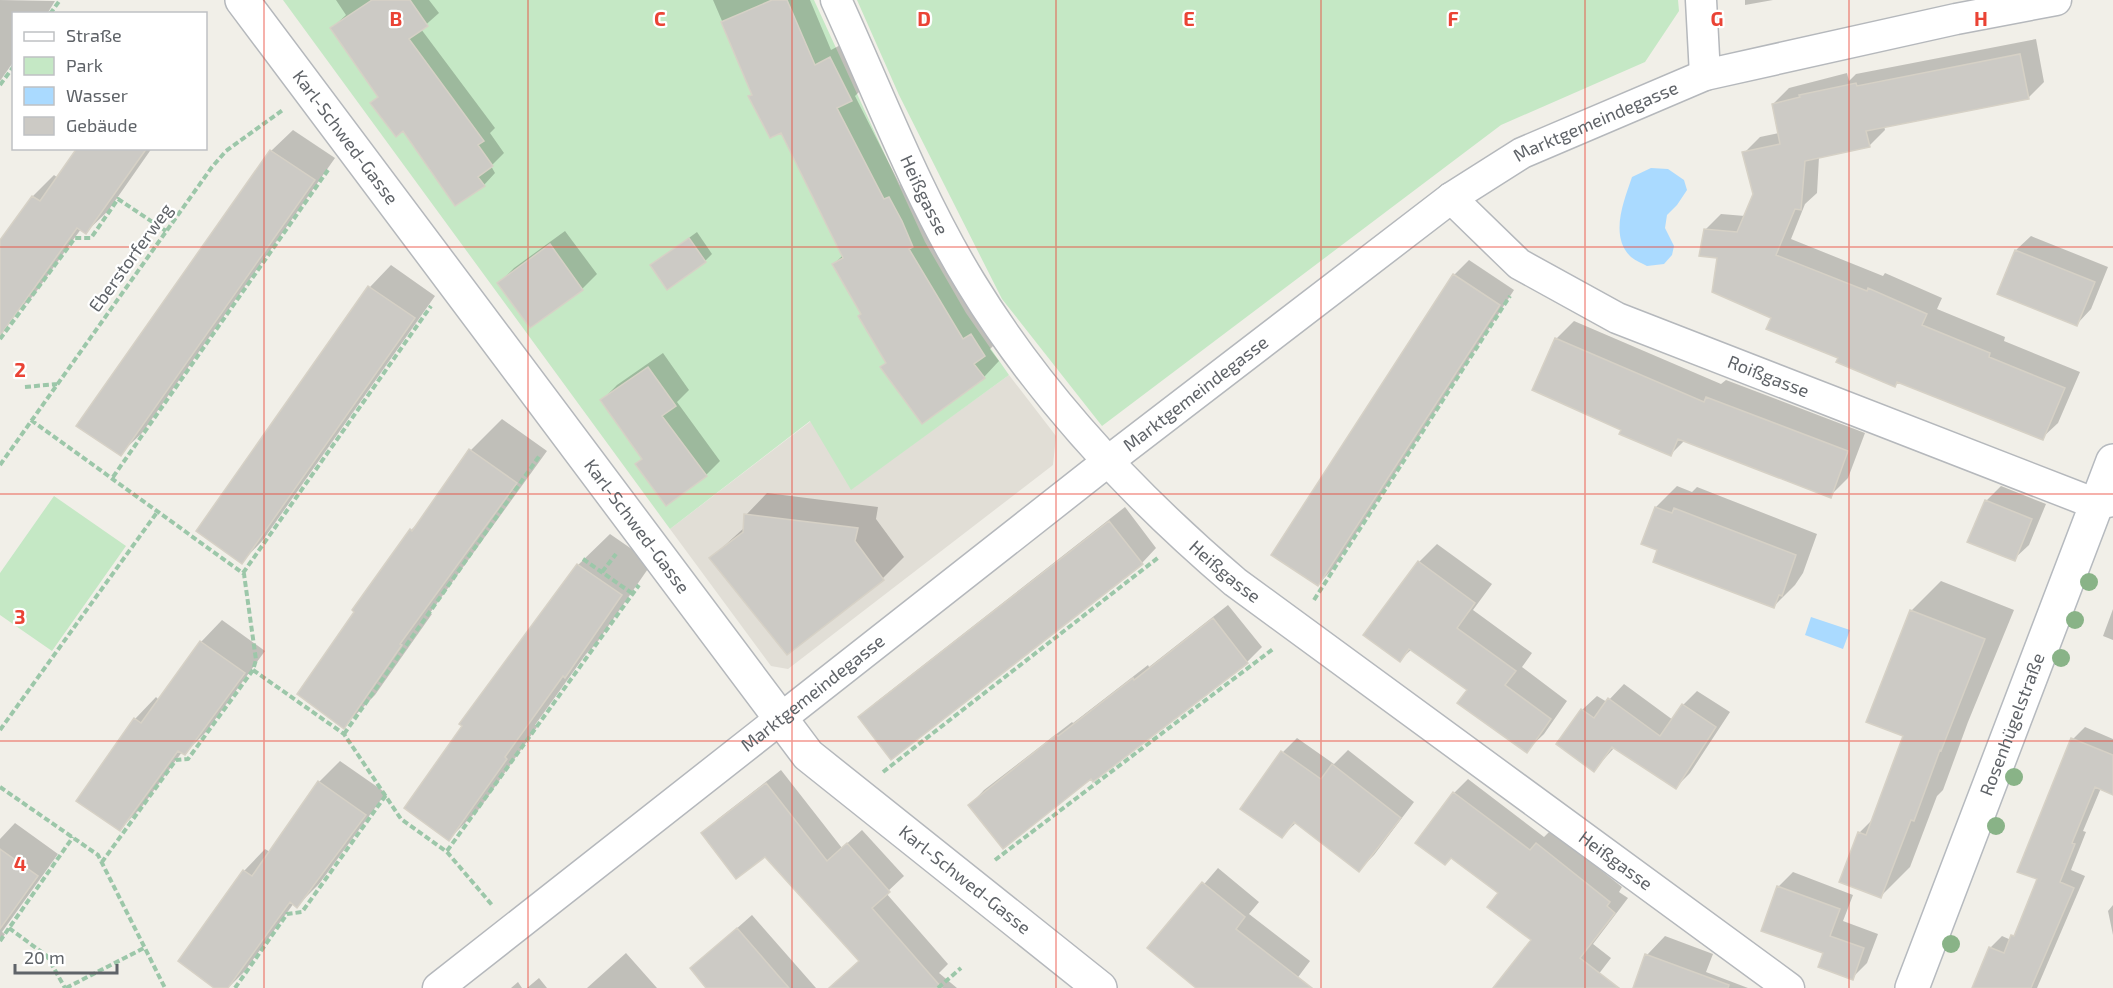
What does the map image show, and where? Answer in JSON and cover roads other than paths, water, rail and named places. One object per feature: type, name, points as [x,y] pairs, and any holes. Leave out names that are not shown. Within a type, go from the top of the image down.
[{"type":"street","name":"Karl-Schwed-Gasse","points":[[242,0],[658,558],[808,755],[1100,988]]},
{"type":"street","name":"Heißgasse","points":[[836,0],[930,210],[970,282],[1029,370],[1107,462],[1184,537],[1235,582],[1788,988]]},
{"type":"street","points":[[1701,0],[1705,75]]},
{"type":"street","name":"Marktgemeindegasse","points":[[438,988],[1107,462],[1451,198],[1522,153],[1705,75],[1957,9],[2056,0]]},
{"type":"street","name":"Roißgasse","points":[[1451,198],[1519,264],[1617,318],[2104,502]]},
{"type":"street","name":"Rosenhügelstraße","points":[[1912,988],[2104,502],[2113,460]]},
{"type":"water","points":[[1651,168],[1668,169],[1684,180],[1687,190],[1667,215],[1665,228],[1674,246],[1672,255],[1664,264],[1647,266],[1631,257],[1624,249],[1620,218],[1632,177]]},
{"type":"water","points":[[1811,617],[1850,630],[1843,649],[1805,635]]}]
